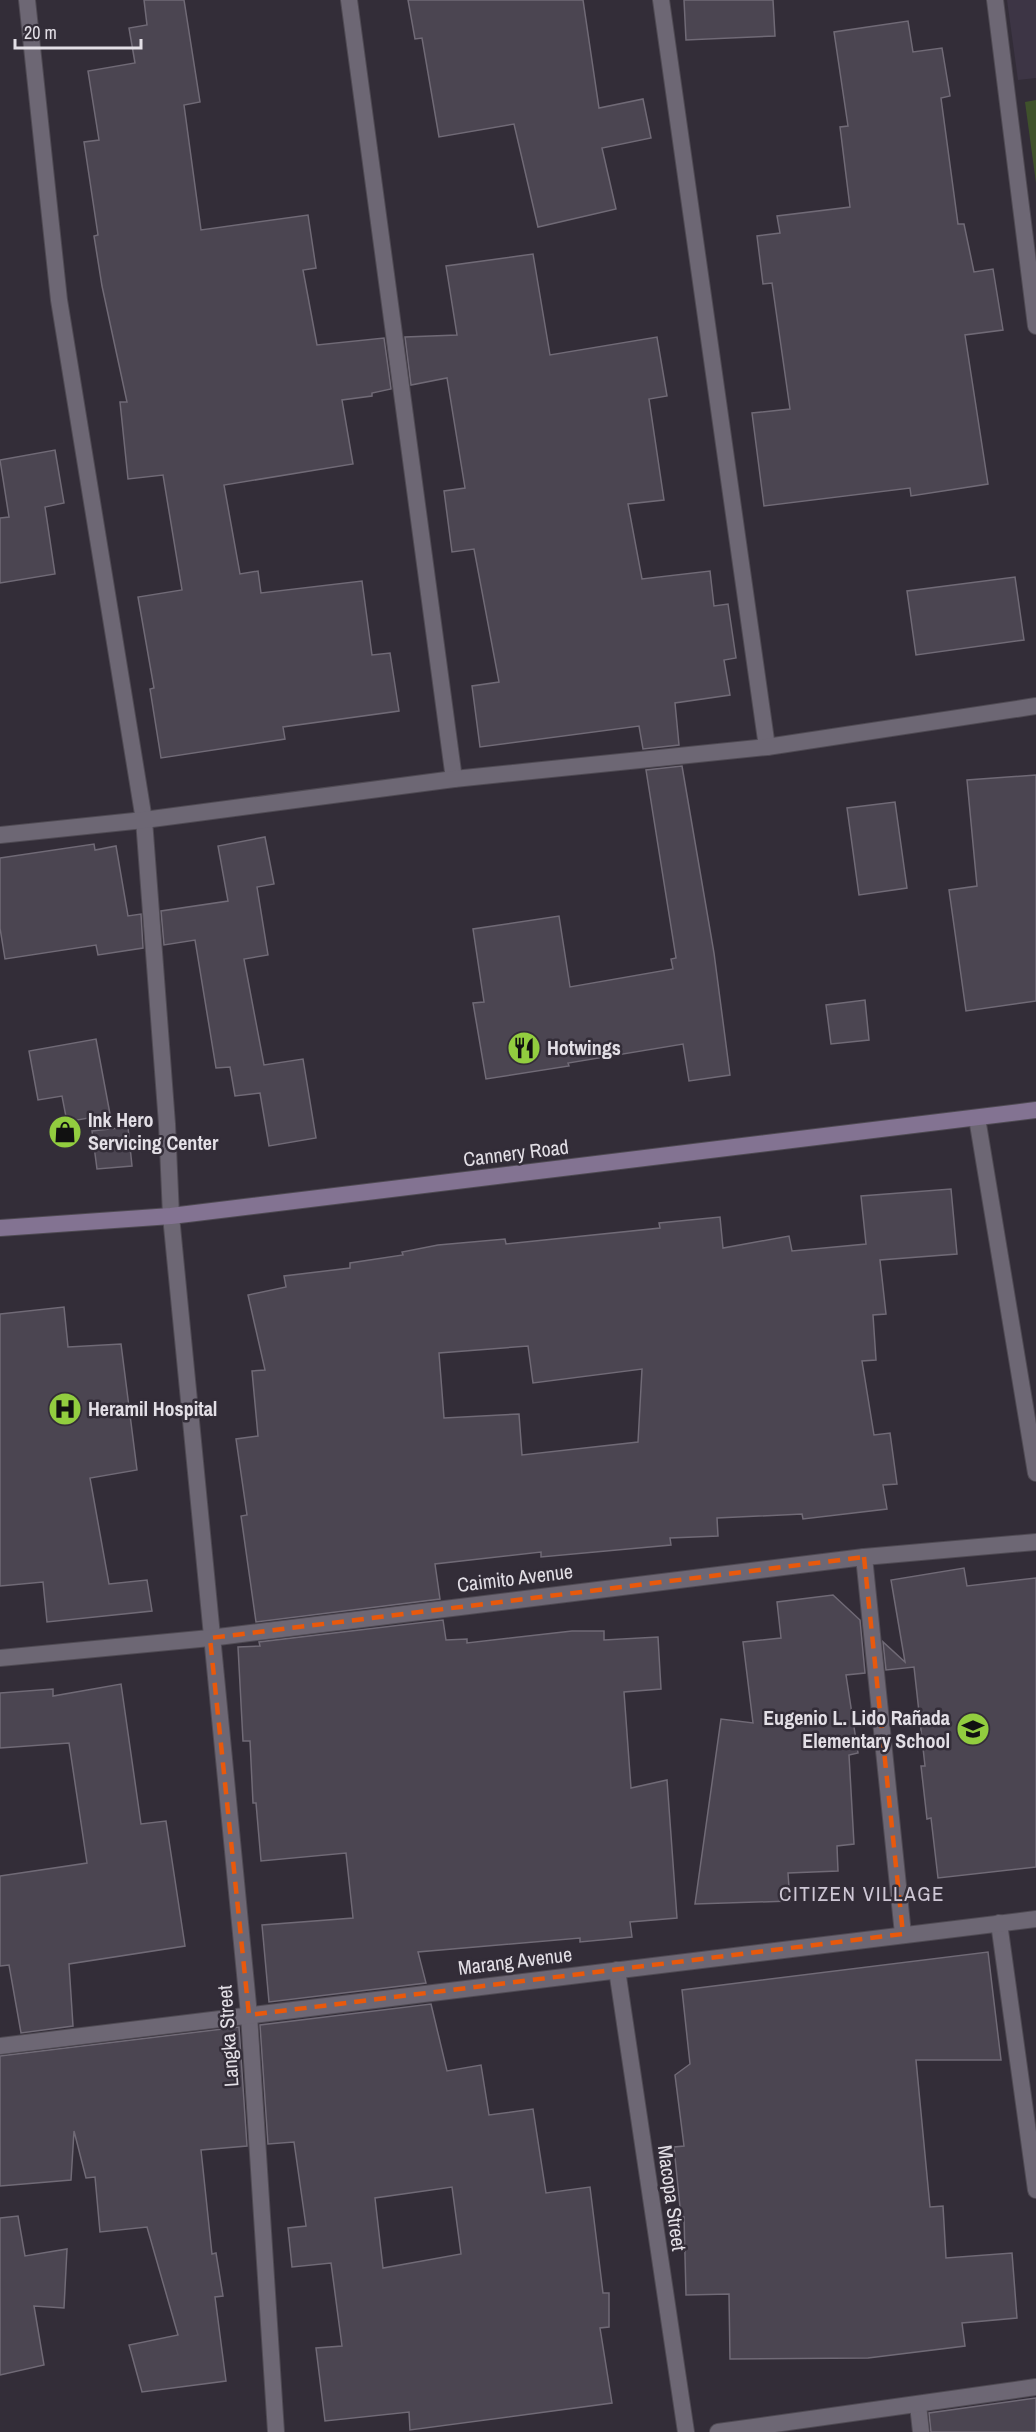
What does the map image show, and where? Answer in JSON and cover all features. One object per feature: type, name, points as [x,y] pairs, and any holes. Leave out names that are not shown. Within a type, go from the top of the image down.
[{"type":"main road","name":"Cannery Road","points":[[0,1228],[171,1216],[1036,1110]]},
{"type":"street","name":"Langka Street","points":[[27,0],[59,300],[144,820],[167,1124],[171,1216],[210,1638],[249,2015],[276,2432]]},
{"type":"street","points":[[349,0],[454,779]]},
{"type":"street","points":[[661,0],[767,747]]},
{"type":"street","points":[[995,0],[1036,326]]},
{"type":"street","points":[[0,835],[144,820],[454,779],[767,747],[1036,706]]},
{"type":"street","points":[[977,1118],[1036,1473]]},
{"type":"street","name":"Caimito Avenue","points":[[0,1658],[210,1638],[864,1557],[1036,1542]]},
{"type":"street","points":[[864,1557],[903,1934]]},
{"type":"street","name":"Marang Avenue","points":[[0,2046],[1036,1919]]},
{"type":"street","points":[[999,1923],[1036,2190]]},
{"type":"street","name":"Macopa Street","points":[[617,1970],[686,2432]]},
{"type":"street","points":[[718,2432],[1036,2387]]},
{"type":"street","points":[[918,2405],[921,2432]]},
{"type":"highlighted area","points":[[864,1557],[903,1934],[249,2015],[210,1638]]},
{"type":"shaded area","points":[[1007,0],[1036,0],[1036,78],[1018,80]]},
{"type":"green space","points":[[1036,100],[1036,183],[1025,102]]},
{"type":"building","points":[[144,0],[184,0],[200,102],[184,105],[201,230],[308,215],[316,268],[303,270],[317,345],[384,338],[391,389],[372,393],[372,396],[342,400],[353,464],[224,485],[240,574],[258,571],[261,593],[362,581],[372,655],[390,653],[399,711],[283,727],[285,739],[161,758],[150,689],[154,688],[138,597],[182,590],[163,475],[128,479],[120,402],[127,402],[102,286],[94,236],[98,235],[84,142],[99,140],[88,71],[135,63],[129,28],[147,25]]},
{"type":"building","points":[[408,0],[583,0],[599,108],[643,99],[651,138],[602,148],[616,209],[538,227],[514,124],[439,137],[422,38],[415,39]]},
{"type":"building","points":[[684,0],[773,0],[775,36],[686,40]]},
{"type":"building","points":[[908,21],[913,52],[942,48],[950,96],[941,98],[958,224],[964,224],[974,272],[993,269],[1003,330],[965,335],[988,484],[911,496],[910,488],[764,506],[752,413],[790,409],[772,283],[763,284],[757,236],[780,233],[777,216],[850,207],[840,127],[848,126],[834,32]]},
{"type":"building","points":[[533,254],[550,355],[657,337],[667,396],[649,399],[664,500],[628,504],[642,579],[710,571],[714,606],[728,604],[736,658],[724,660],[730,695],[675,703],[679,745],[643,749],[639,726],[480,747],[472,686],[499,682],[474,549],[452,552],[444,491],[465,488],[447,378],[411,385],[405,337],[457,335],[446,266]]},
{"type":"building","points":[[55,450],[64,503],[45,507],[55,574],[0,583],[0,518],[9,517],[0,460]]},
{"type":"building","points":[[1015,577],[1024,640],[916,655],[907,591]]},
{"type":"building","points":[[682,766],[714,953],[730,1075],[689,1081],[683,1044],[486,1079],[473,1003],[484,1002],[473,929],[559,916],[570,987],[673,969],[671,959],[676,958],[646,770]]},
{"type":"building","points":[[1036,775],[1036,1001],[966,1011],[949,890],[977,886],[967,780]]},
{"type":"building","points":[[895,802],[907,888],[859,895],[847,808]]},
{"type":"building","points":[[265,837],[274,884],[257,887],[268,955],[244,959],[264,1065],[303,1059],[316,1138],[269,1146],[260,1093],[235,1096],[230,1067],[216,1068],[195,940],[164,945],[161,911],[228,901],[218,846]]},
{"type":"building","points":[[94,844],[95,850],[116,846],[128,916],[141,914],[143,948],[98,955],[96,945],[5,959],[0,928],[0,858]]},
{"type":"building","points":[[865,1000],[869,1040],[831,1044],[826,1005]]},
{"type":"building","points":[[96,1039],[110,1114],[67,1122],[62,1096],[38,1100],[29,1051]]},
{"type":"building","points":[[128,1127],[132,1166],[97,1169],[92,1131]]},
{"type":"building","points":[[951,1189],[957,1254],[880,1260],[886,1314],[873,1315],[876,1360],[862,1361],[874,1435],[890,1433],[897,1484],[883,1485],[887,1509],[803,1519],[802,1514],[717,1518],[718,1536],[670,1538],[671,1545],[541,1557],[541,1552],[435,1564],[440,1599],[256,1622],[241,1516],[247,1515],[236,1439],[258,1436],[252,1371],[265,1370],[248,1295],[286,1287],[284,1276],[350,1268],[350,1263],[403,1255],[402,1252],[438,1245],[505,1239],[506,1244],[660,1228],[659,1223],[720,1217],[723,1248],[789,1236],[792,1251],[866,1244],[861,1196]],"holes":[[[528,1346],[533,1383],[642,1369],[638,1442],[522,1455],[519,1414],[444,1418],[439,1353]]]},
{"type":"building","name":"Heramil Hospital","points":[[64,1307],[68,1347],[121,1344],[137,1470],[90,1478],[109,1584],[147,1580],[152,1611],[47,1622],[43,1582],[0,1586],[0,1314]]},
{"type":"building","name":"Eugenio L. Lido Rañada Elementary School","points":[[964,1568],[967,1586],[1036,1578],[1036,1867],[938,1878],[931,1818],[927,1819],[921,1766],[925,1766],[914,1667],[886,1670],[883,1642],[905,1662],[891,1580]]},
{"type":"building","points":[[833,1595],[860,1620],[865,1673],[846,1675],[858,1753],[849,1755],[854,1844],[837,1846],[838,1871],[788,1873],[790,1901],[695,1904],[721,1719],[753,1723],[743,1642],[781,1638],[777,1602]]},
{"type":"building","points":[[443,1620],[446,1640],[467,1639],[467,1643],[572,1631],[604,1631],[604,1640],[658,1637],[661,1689],[624,1692],[631,1788],[667,1780],[677,1918],[630,1922],[632,1937],[580,1942],[580,1938],[418,1952],[426,1983],[269,2002],[262,1925],[353,1918],[346,1853],[261,1861],[256,1803],[253,1803],[250,1741],[243,1741],[238,1647],[260,1646],[259,1642]]},
{"type":"building","points":[[121,1684],[141,1824],[166,1821],[185,1946],[69,1964],[73,2026],[21,2033],[9,1965],[0,1966],[0,1876],[87,1863],[69,1743],[0,1748],[0,1693],[53,1689],[53,1696]]},
{"type":"building","points":[[988,1952],[1001,2060],[916,2060],[930,2207],[943,2206],[946,2258],[1012,2253],[1017,2318],[962,2323],[965,2346],[868,2358],[730,2359],[729,2294],[686,2295],[684,2217],[681,2217],[674,2147],[684,2146],[675,2075],[690,2064],[682,1990]]},
{"type":"building","points":[[431,2004],[447,2071],[481,2065],[489,2115],[533,2109],[546,2193],[590,2187],[603,2293],[609,2293],[609,2327],[600,2328],[612,2403],[410,2430],[409,2412],[325,2421],[316,2348],[342,2346],[331,2263],[292,2267],[288,2228],[306,2226],[294,2142],[268,2144],[260,2025]],"holes":[[[452,2187],[461,2254],[383,2268],[375,2198]]]},
{"type":"building","points":[[239,2027],[247,2146],[201,2150],[212,2254],[216,2253],[223,2296],[215,2297],[226,2381],[142,2392],[129,2345],[178,2335],[147,2227],[100,2232],[95,2177],[86,2178],[74,2131],[71,2180],[0,2186],[0,2056]]},
{"type":"building","points":[[18,2216],[25,2256],[67,2249],[64,2308],[34,2306],[44,2365],[0,2375],[0,2218]]},
{"type":"building","points":[[1036,2398],[1036,2432],[931,2432],[929,2413]]},
{"type":"place","name":"Hotwings","points":[[524,1048]]},
{"type":"place","name":"Ink Hero Servicing Center","points":[[65,1132]]},
{"type":"place","name":"Heramil Hospital","points":[[65,1409]]},
{"type":"place","name":"Eugenio L. Lido Rañada Elementary School","points":[[973,1729]]},
{"type":"district","name":"CITIZEN VILLAGE","points":[[862,1894]]}]
